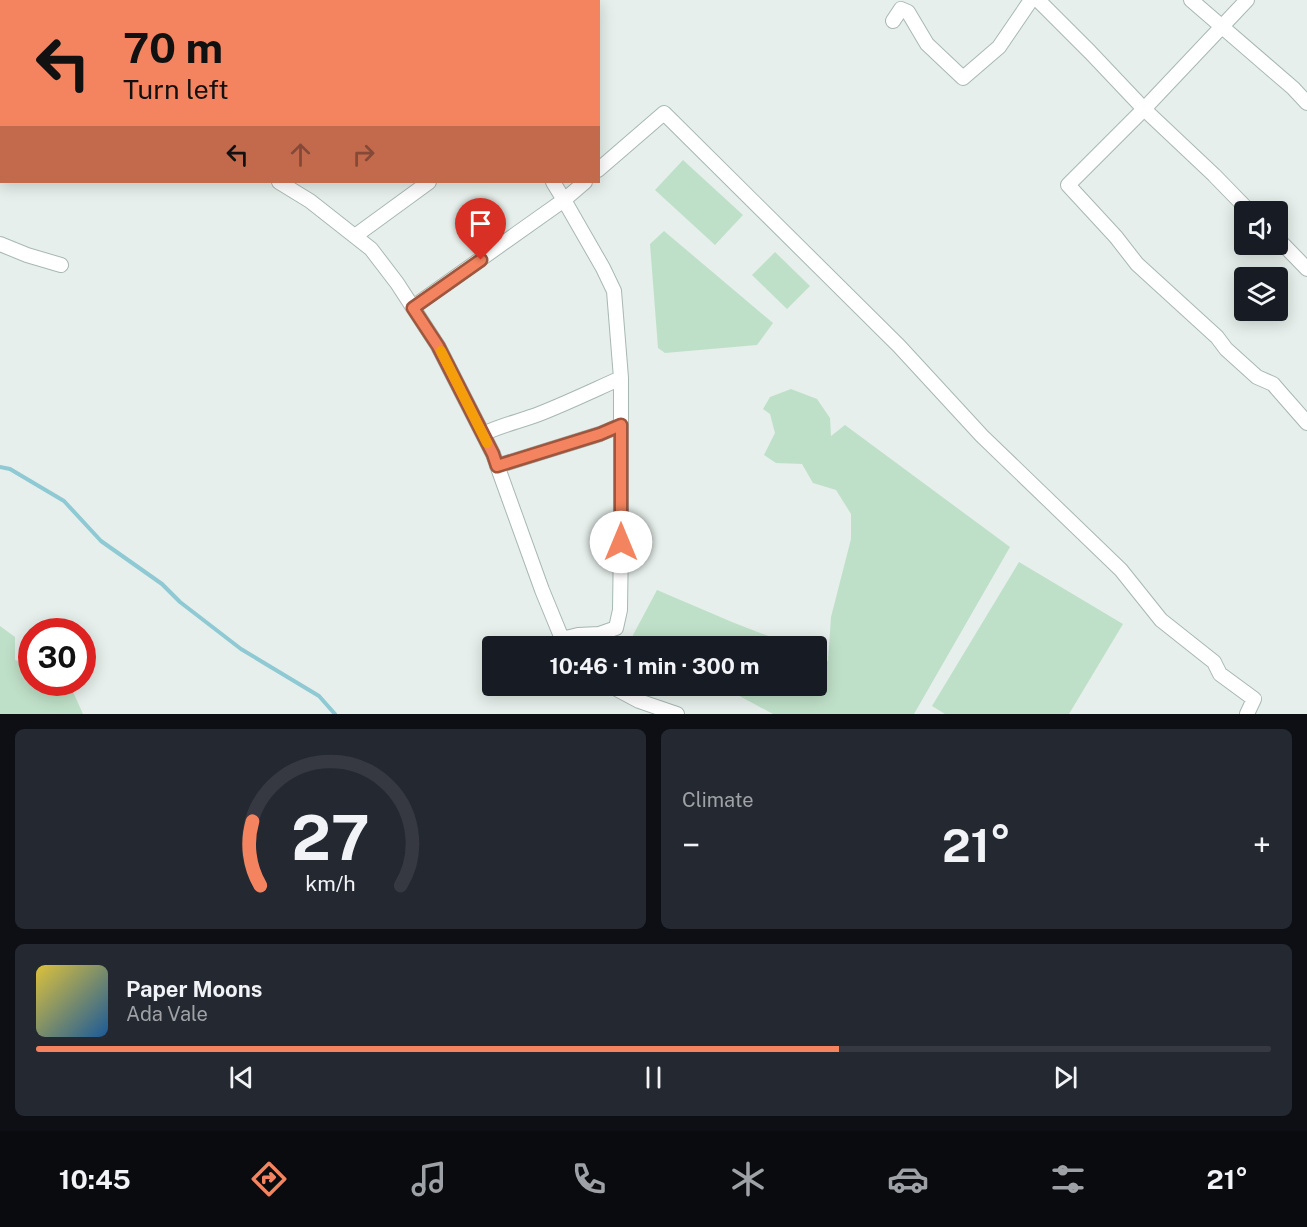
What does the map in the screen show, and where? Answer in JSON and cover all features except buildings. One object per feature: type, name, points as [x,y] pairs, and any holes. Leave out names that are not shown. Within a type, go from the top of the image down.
[{"type":"street","points":[[893,21],[901,9],[908,12],[927,44],[963,78],[999,47],[1030,0]]},
{"type":"street","points":[[1038,0],[1144,109],[1239,201]]},
{"type":"street","points":[[1191,0],[1293,88],[1307,104]]},
{"type":"street","points":[[1247,0],[1068,185],[1116,237],[1137,264],[1202,322],[1226,349],[1257,377],[1273,384],[1307,423]]},
{"type":"street","points":[[600,168],[664,113],[899,346],[982,436],[1121,570],[1161,620],[1214,662],[1220,674],[1254,699],[1247,714]]},
{"type":"street","points":[[281,183],[310,201],[371,249],[397,283],[438,346],[497,466],[560,636]]},
{"type":"street","points":[[355,236],[428,183]]},
{"type":"street","points":[[554,183],[614,291],[621,378],[620,610],[616,628],[599,634],[576,636]]},
{"type":"street","points":[[413,308],[564,200],[584,183]]},
{"type":"street","points":[[0,244],[61,266]]},
{"type":"street","points":[[1288,249],[1307,269]]},
{"type":"street","points":[[483,434],[548,411],[621,378]]},
{"type":"street","points":[[497,466],[600,434],[621,425]]},
{"type":"street","points":[[630,696],[677,714]]},
{"type":"green space","points":[[683,160],[743,215],[715,245],[655,190]]},
{"type":"green space","points":[[664,231],[773,323],[757,345],[665,353],[658,348],[650,244]]},
{"type":"green space","points":[[775,252],[810,286],[787,309],[752,275]]},
{"type":"green space","points":[[791,389],[817,399],[830,418],[831,436],[845,425],[1010,547],[914,714],[773,714],[740,696],[827,696],[831,617],[851,539],[851,514],[836,490],[813,483],[802,464],[776,463],[764,455],[775,433],[770,414],[763,409],[770,397]]},
{"type":"green space","points":[[1019,562],[1123,624],[1069,714],[945,714],[932,706]]},
{"type":"green space","points":[[657,590],[768,636],[633,636]]},
{"type":"green space","points":[[0,626],[15,637],[18,696],[75,696],[83,714],[0,714]]},
{"type":"waterway","points":[[0,467],[10,469],[64,501],[101,541],[162,584],[180,602],[241,649],[319,696],[335,714]]},
{"type":"slow traffic","points":[[441,351],[487,443]]},
{"type":"route","points":[[481,260],[413,308],[438,346],[497,466],[600,434],[621,425],[621,542]]}]
